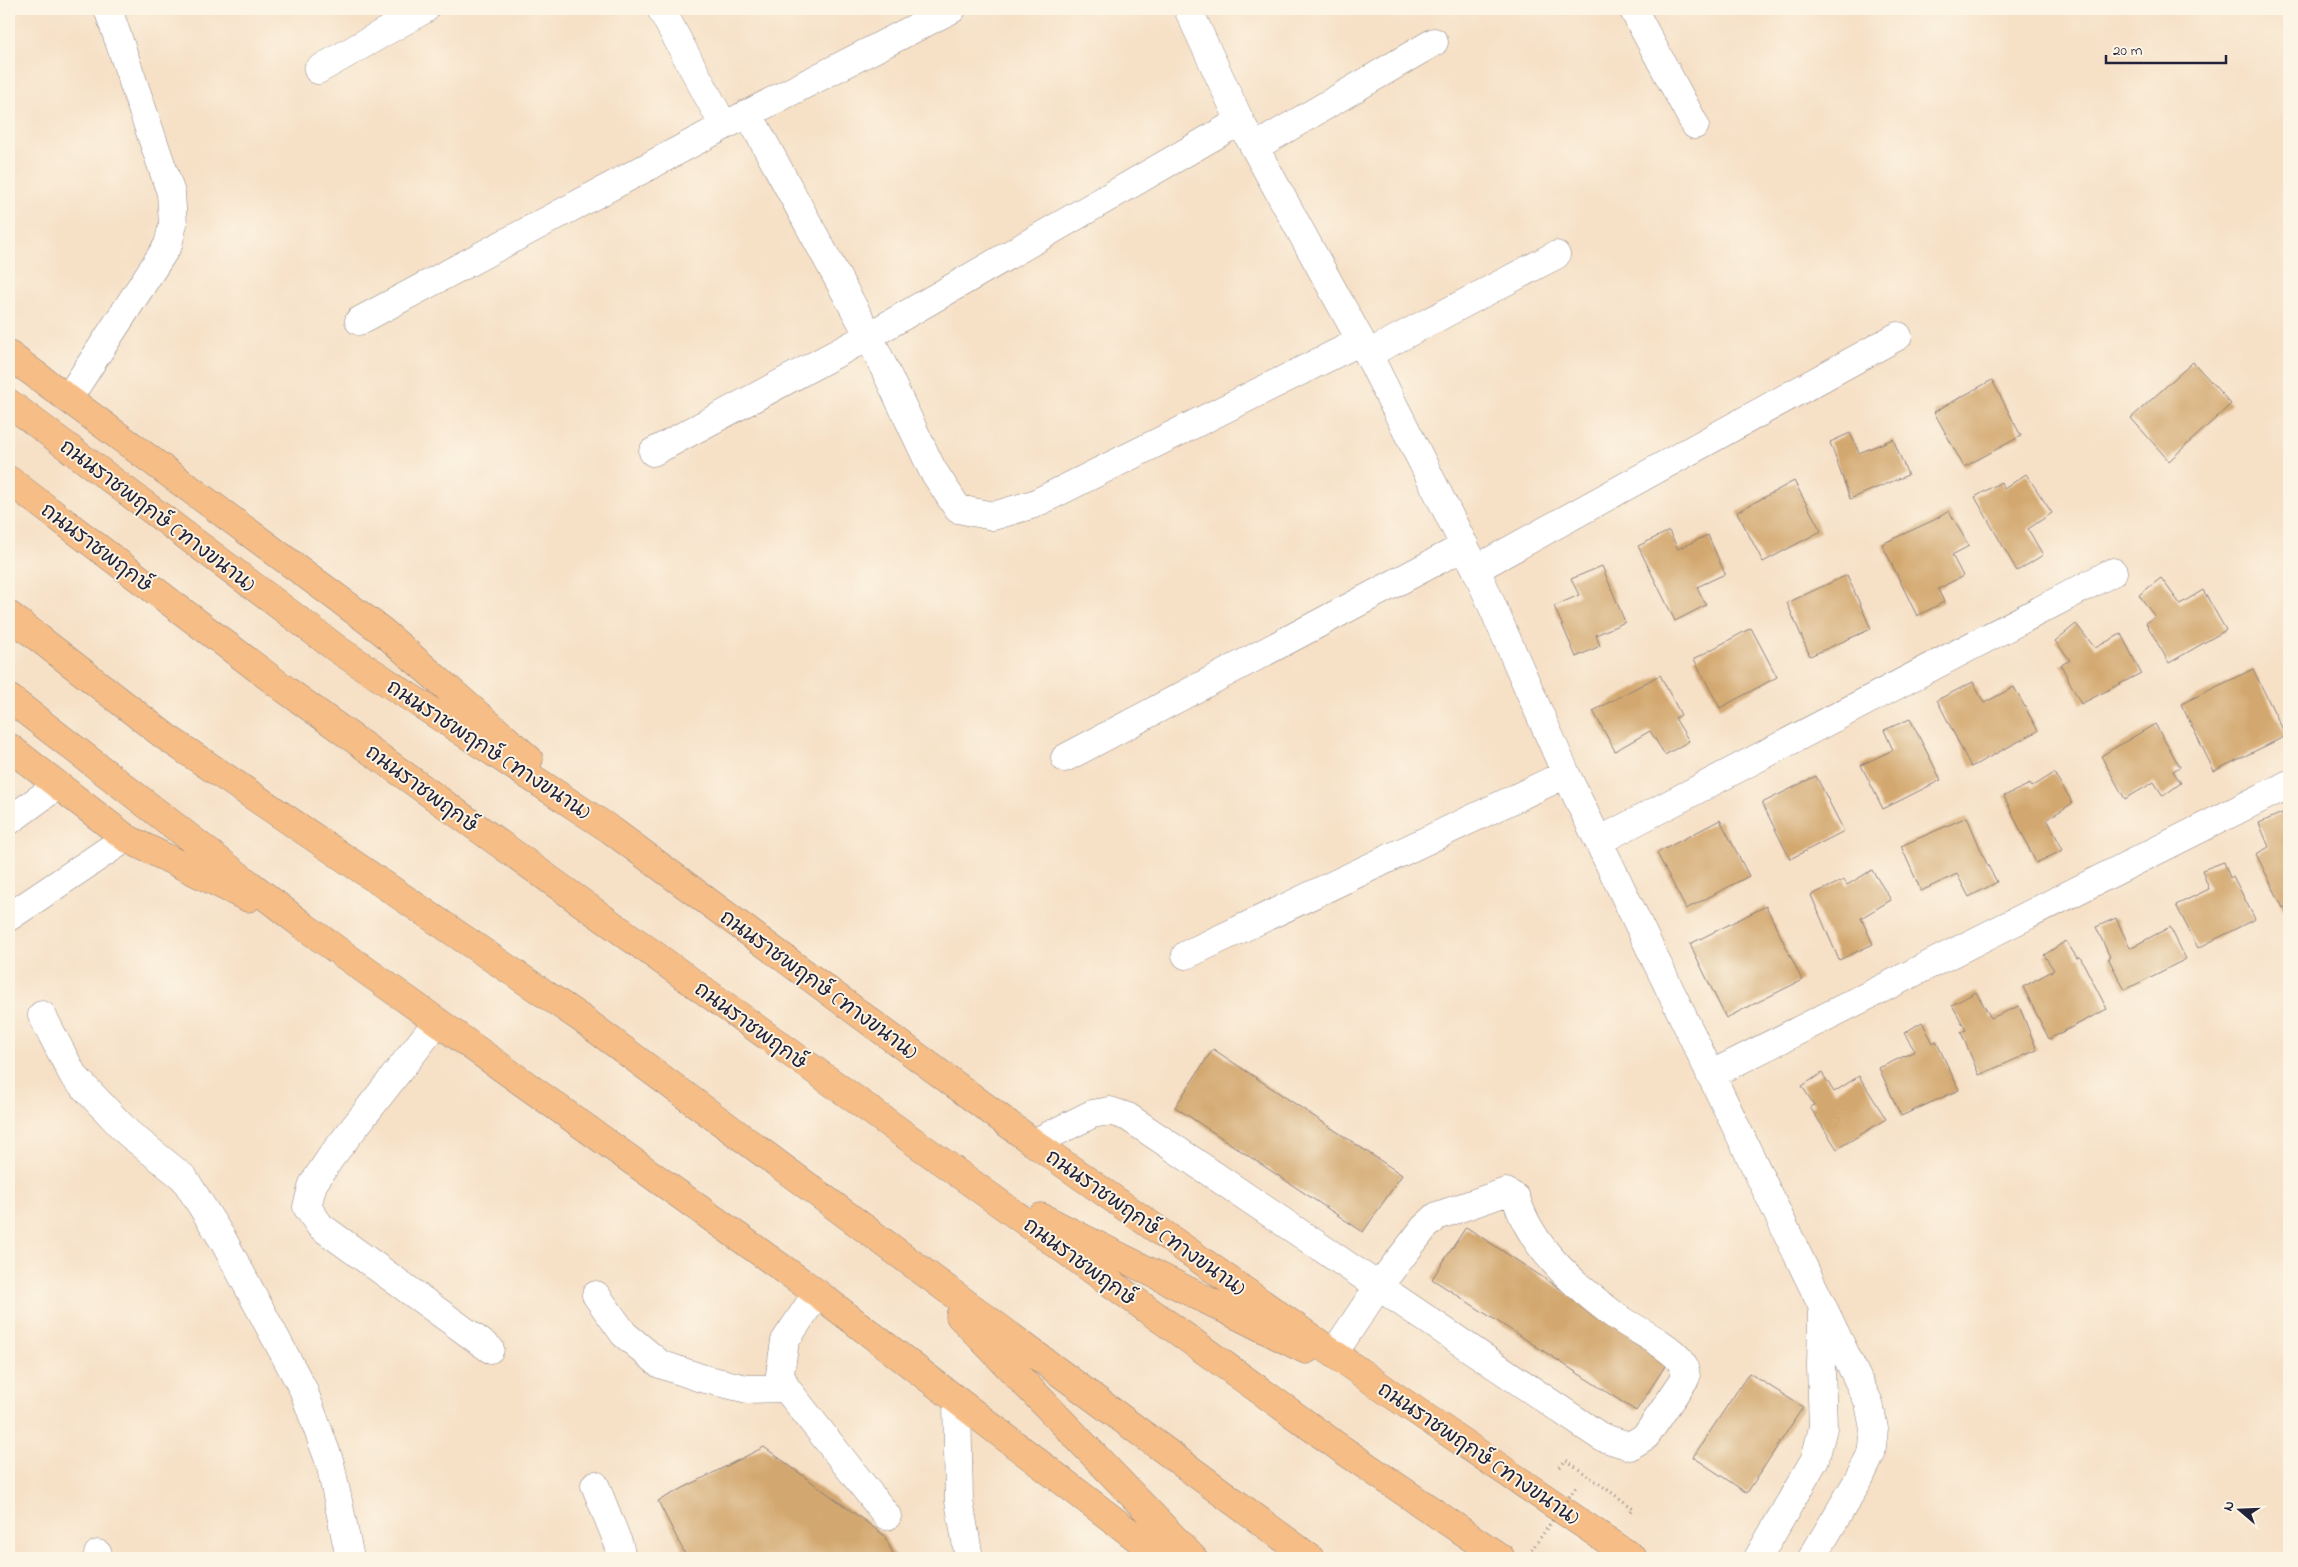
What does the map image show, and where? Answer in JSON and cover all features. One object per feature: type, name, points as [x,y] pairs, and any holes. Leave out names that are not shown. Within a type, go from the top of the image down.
[{"type":"main road","points":[[9,355],[382,631],[611,830]]},
{"type":"main road","name":"ถนนราชพฤกษ์ (ทางขนาน)","points":[[9,403],[340,651],[611,830],[1034,1143],[1387,1391],[1633,1558]]},
{"type":"main road","name":"ถนนราชพฤกษ์","points":[[9,480],[286,690],[1340,1448],[1501,1558]]},
{"type":"main road","points":[[9,615],[166,737],[582,1019],[1310,1558]]},
{"type":"main road","points":[[9,698],[305,927],[817,1293],[1163,1558]]},
{"type":"main road","points":[[9,747],[126,838],[305,927]]},
{"type":"main road","points":[[964,1178],[1387,1391]]},
{"type":"main road","points":[[905,1259],[1193,1558]]},
{"type":"street","points":[[68,399],[111,330],[149,277],[168,245],[174,224],[171,193],[108,9]]},
{"type":"street","points":[[318,70],[425,9]]},
{"type":"street","points":[[661,9],[724,126]]},
{"type":"street","points":[[359,322],[748,113],[952,9]]},
{"type":"street","points":[[1188,9],[1240,121],[1364,347],[1470,558],[1566,774],[1600,840],[1710,1075],[1869,1403],[1874,1429],[1871,1454],[1860,1477],[1812,1558]]},
{"type":"street","points":[[1633,9],[1695,124]]},
{"type":"street","points":[[1255,147],[1434,42]]},
{"type":"street","points":[[748,113],[869,336],[932,469],[958,509],[993,516],[1034,504],[1556,255]]},
{"type":"street","points":[[653,452],[869,336],[1240,121]]},
{"type":"street","points":[[1065,758],[1470,558],[1898,336]]},
{"type":"street","points":[[1600,840],[2113,572]]},
{"type":"street","points":[[1186,955],[1566,774]]},
{"type":"street","points":[[1710,1075],[2289,784]]},
{"type":"street","points":[[9,821],[58,785]]},
{"type":"street","points":[[9,917],[126,838]]},
{"type":"street","points":[[42,1015],[73,1075],[128,1133],[184,1178],[223,1240],[303,1389],[330,1463],[350,1558]]},
{"type":"street","points":[[437,1022],[331,1157],[313,1184],[307,1207],[320,1226],[490,1349]]},
{"type":"street","points":[[1034,1143],[1092,1114],[1110,1111],[1128,1117],[1378,1287],[1601,1437],[1614,1442],[1630,1446],[1646,1436],[1686,1377],[1680,1360],[1613,1314],[1570,1278],[1545,1253],[1519,1209],[1516,1198],[1506,1192],[1437,1216],[1424,1228],[1378,1287],[1334,1353]]},
{"type":"street","points":[[817,1293],[785,1341],[780,1374],[786,1388],[887,1516]]},
{"type":"street","points":[[596,1296],[624,1334],[660,1364],[701,1378],[747,1389],[786,1388]]},
{"type":"street","points":[[1758,1558],[1815,1459],[1823,1428],[1822,1309]]},
{"type":"street","points":[[957,1402],[959,1501],[972,1555]]},
{"type":"street","points":[[595,1485],[619,1545],[622,1558]]},
{"type":"path","points":[[1556,1472],[1566,1460],[1633,1508]]},
{"type":"path","points":[[1526,1558],[1576,1486],[1569,1482]]},
{"type":"building","points":[[2193,362],[2231,404],[2169,461],[2131,418]]},
{"type":"building","points":[[1992,380],[2021,436],[1964,467],[1934,412]]},
{"type":"building","points":[[1850,433],[1859,453],[1893,439],[1908,475],[1850,499],[1830,442]]},
{"type":"building","points":[[2026,474],[2052,513],[2028,529],[2043,555],[2017,571],[1975,497],[2001,482],[2004,489]]},
{"type":"building","points":[[1794,481],[1821,531],[1763,562],[1737,512]]},
{"type":"building","points":[[1949,511],[1969,546],[1952,555],[1963,576],[1938,589],[1944,602],[1917,616],[1882,544]]},
{"type":"building","points":[[1669,531],[1678,549],[1708,535],[1725,574],[1697,587],[1706,605],[1675,621],[1638,546]]},
{"type":"building","points":[[1602,566],[1625,622],[1596,635],[1600,646],[1576,657],[1554,606],[1579,595],[1571,579]]},
{"type":"building","points":[[1847,575],[1871,629],[1810,656],[1787,603]]},
{"type":"building","points":[[2161,578],[2180,604],[2203,590],[2226,630],[2169,663],[2146,623],[2155,617],[2139,595]]},
{"type":"building","points":[[2076,624],[2095,648],[2121,634],[2141,673],[2081,704],[2061,665],[2070,660],[2055,641]]},
{"type":"building","points":[[1751,628],[1777,677],[1720,708],[1694,659]]},
{"type":"building","points":[[2253,669],[2286,736],[2214,771],[2181,704]]},
{"type":"building","points":[[1660,675],[1681,715],[1675,718],[1689,741],[1665,755],[1650,731],[1615,751],[1593,711]]},
{"type":"building","points":[[1973,682],[1984,703],[2014,687],[2038,731],[1971,767],[1937,700]]},
{"type":"building","points":[[1910,719],[1941,780],[1883,809],[1861,765],[1893,750],[1884,730]]},
{"type":"building","points":[[2155,724],[2180,767],[2173,771],[2181,783],[2163,796],[2154,782],[2125,799],[2101,756]]},
{"type":"building","points":[[2054,773],[2073,803],[2047,819],[2063,850],[2036,863],[2004,796],[2030,784],[2032,787]]},
{"type":"building","points":[[1816,776],[1844,831],[1790,859],[1762,803]]},
{"type":"building","points":[[2289,810],[2289,905],[2283,908],[2256,854],[2269,847],[2259,823]]},
{"type":"building","points":[[1967,817],[1986,862],[1997,882],[1969,897],[1957,874],[1921,891],[1901,846]]},
{"type":"building","points":[[1720,820],[1749,876],[1686,909],[1657,853]]},
{"type":"building","points":[[2224,862],[2230,878],[2233,876],[2255,919],[2198,948],[2176,905],[2209,889],[2202,870]]},
{"type":"building","points":[[1872,870],[1891,900],[1861,918],[1873,944],[1839,960],[1811,895],[1844,880],[1847,885]]},
{"type":"building","points":[[1766,906],[1802,980],[1726,1018],[1690,944]]},
{"type":"building","points":[[2116,918],[2130,948],[2170,927],[2186,959],[2125,990],[2108,958],[2110,957],[2096,927]]},
{"type":"building","points":[[2066,941],[2077,958],[2080,957],[2107,1009],[2049,1039],[2023,987],[2054,970],[2044,955]]},
{"type":"building","points":[[1976,992],[1991,1018],[2019,1006],[2037,1050],[1979,1075],[1961,1032],[1966,1030],[1952,1005]]},
{"type":"building","points":[[1922,1022],[1933,1043],[1936,1041],[1959,1090],[1901,1116],[1879,1068],[1915,1051],[1904,1033]]},
{"type":"building","points":[[1213,1049],[1402,1175],[1363,1232],[1175,1107]]},
{"type":"building","points":[[1822,1073],[1834,1092],[1859,1076],[1886,1119],[1837,1149],[1810,1107],[1814,1105],[1802,1086]]},
{"type":"building","points":[[1466,1227],[1669,1360],[1636,1411],[1432,1279]]},
{"type":"building","points":[[1749,1373],[1803,1407],[1747,1493],[1693,1457]]},
{"type":"building","points":[[764,1447],[884,1535],[895,1558],[687,1558],[658,1501]]}]
